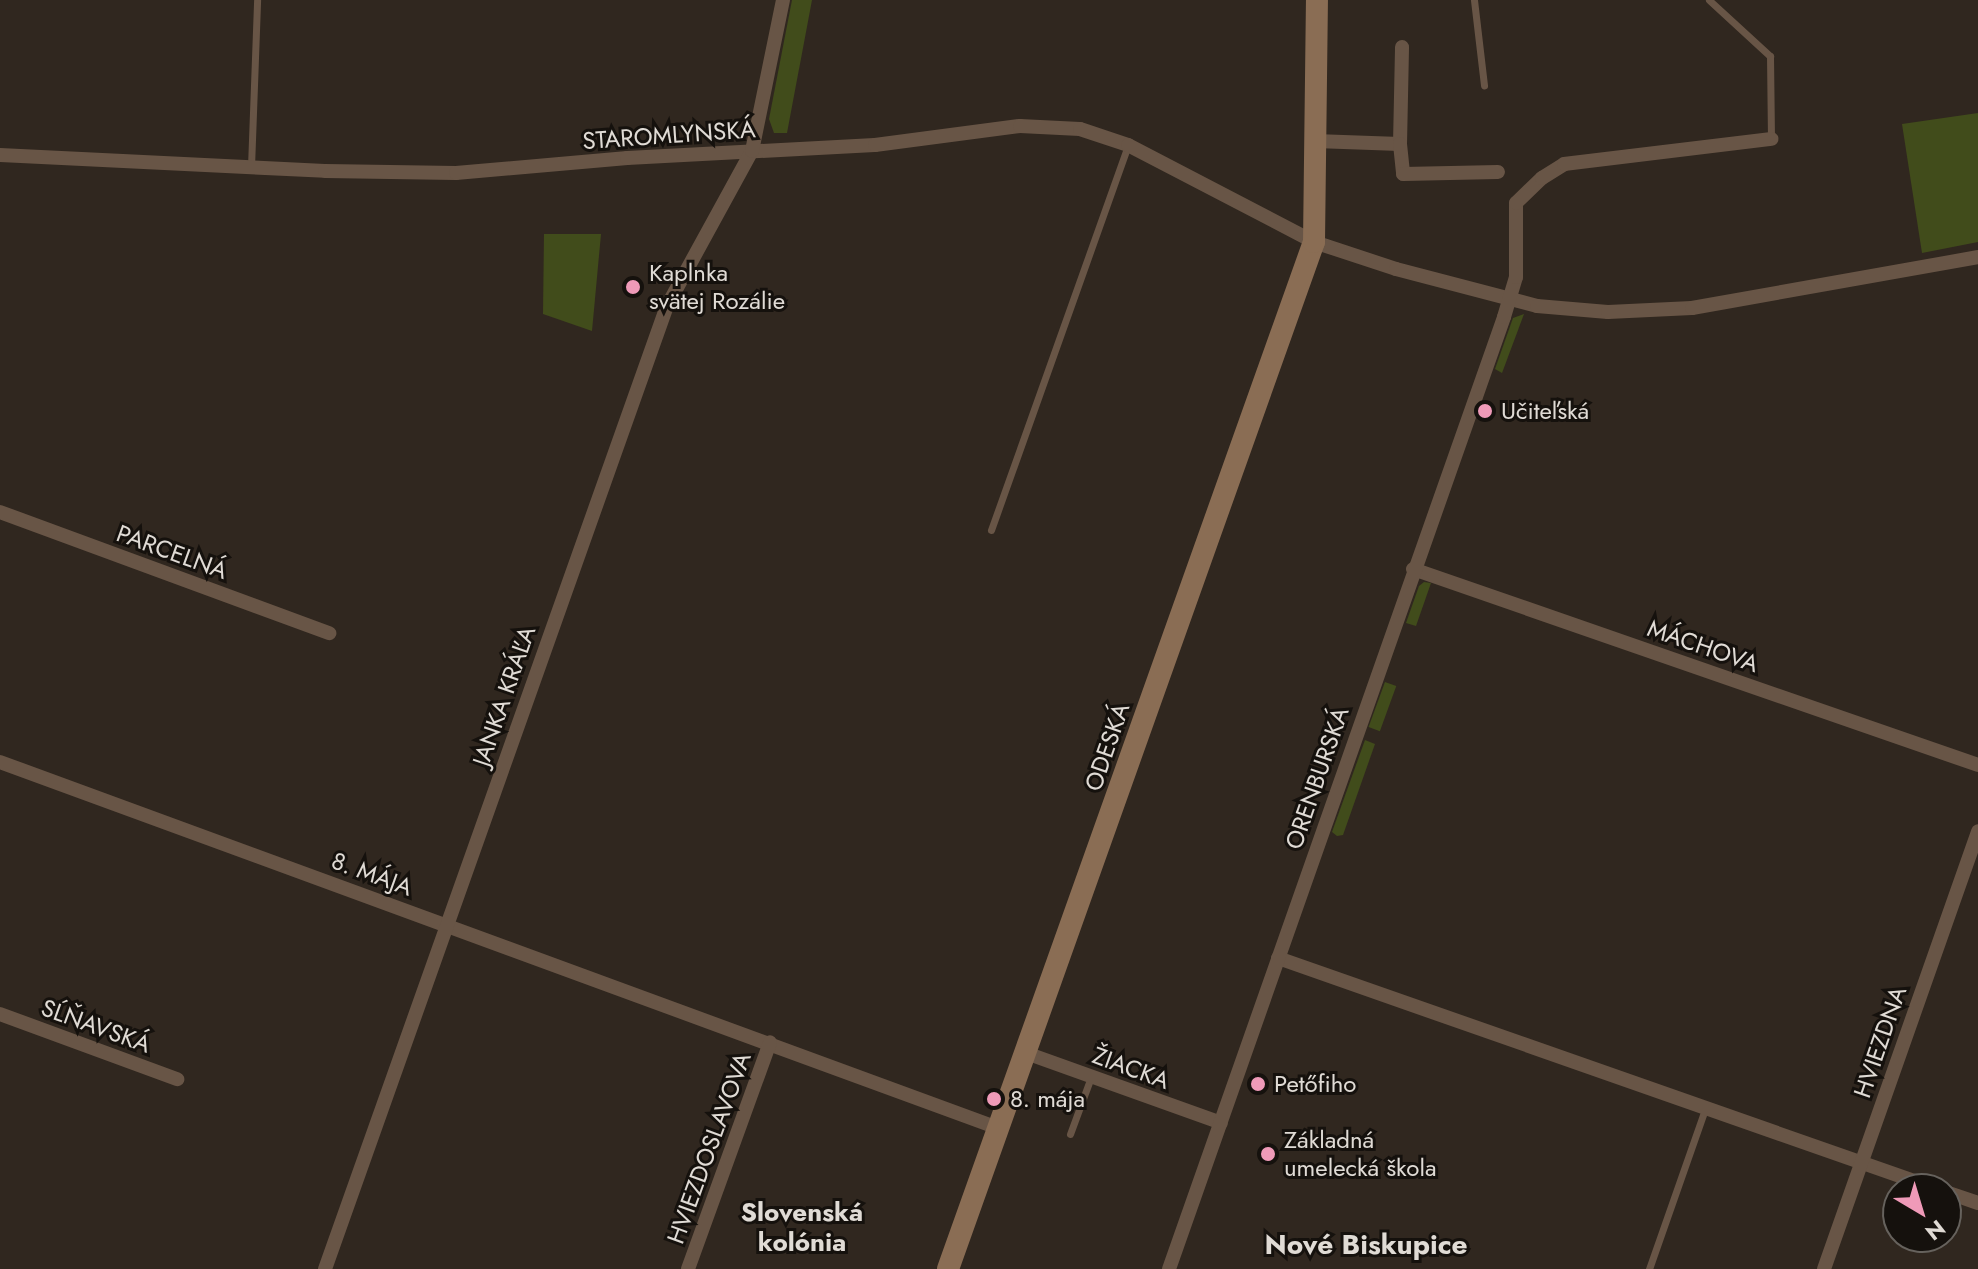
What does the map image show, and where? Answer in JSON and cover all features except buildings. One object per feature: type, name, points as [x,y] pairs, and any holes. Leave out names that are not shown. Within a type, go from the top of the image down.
[{"type":"street","name":"JANKA KRÁĽA","points":[[325,1269],[667,306],[752,151],[783,0]]},
{"type":"street","name":"ODESKÁ","points":[[948,1269],[1314,242],[1317,0]]},
{"type":"street","points":[[1402,47],[1400,144],[1403,174],[1498,172]]},
{"type":"street","name":"STAROMLYNSKÁ","points":[[0,155],[456,173],[875,145],[1020,126],[1080,129],[1128,145],[1314,242]]},
{"type":"street","points":[[1509,301],[1516,277],[1516,203],[1558,166],[1589,159],[1771,139]]},
{"type":"street","points":[[1315,141],[1400,144]]},
{"type":"street","points":[[1314,242],[1509,301],[1577,311],[1692,308],[1978,257]]},
{"type":"street","name":"ORENBURSKÁ","points":[[1169,1269],[1509,301]]},
{"type":"street","name":"PARCELNÁ","points":[[0,512],[329,633]]},
{"type":"street","name":"MÁCHOVA","points":[[1413,569],[1978,765]]},
{"type":"street","name":"8. MÁJA","points":[[0,762],[998,1128]]},
{"type":"street","name":"HVIEZDNA","points":[[1824,1269],[1978,831]]},
{"type":"street","points":[[1278,958],[1890,1173]]},
{"type":"street","name":"SĹŇAVSKÁ","points":[[0,1014],[177,1079]]},
{"type":"street","name":"HVIEZDOSLAVOVA","points":[[688,1269],[770,1042]]},
{"type":"street","name":"ŽIACKA","points":[[1026,1053],[1221,1123]]},
{"type":"lane","points":[[251,167],[257,0]]},
{"type":"lane","points":[[1474,0],[1484,85]]},
{"type":"lane","points":[[1709,0],[1770,56],[1771,139]]},
{"type":"lane","points":[[991,530],[1128,145]]},
{"type":"lane","points":[[1070,1134],[1091,1077]]},
{"type":"lane","points":[[1649,1269],[1705,1108]]},
{"type":"green space","points":[[792,0],[812,0],[787,133],[774,133],[769,119]]},
{"type":"green space","points":[[1978,113],[1978,242],[1922,253],[1902,124]]},
{"type":"green space","points":[[544,234],[601,234],[592,331],[543,314]]},
{"type":"green space","points":[[1524,314],[1502,373],[1495,369],[1513,318]]},
{"type":"green space","points":[[1424,582],[1431,583],[1416,626],[1406,623],[1419,586]]},
{"type":"green space","points":[[1385,682],[1396,686],[1380,731],[1369,727]]},
{"type":"green space","points":[[1365,740],[1375,744],[1343,835],[1337,836],[1332,832]]},
{"type":"place","name":"Kaplnka svätej Rozálie","points":[[633,287]]},
{"type":"place","name":"Učiteľská","points":[[1485,411]]},
{"type":"place","name":"Petőfiho","points":[[1258,1084]]},
{"type":"place","name":"8. mája","points":[[994,1099]]},
{"type":"place","name":"Základná umelecká škola","points":[[1268,1154]]},
{"type":"district","name":"Slovenská kolónia","points":[[802,1228]]},
{"type":"district","name":"Nové Biskupice","points":[[1366,1245]]}]
